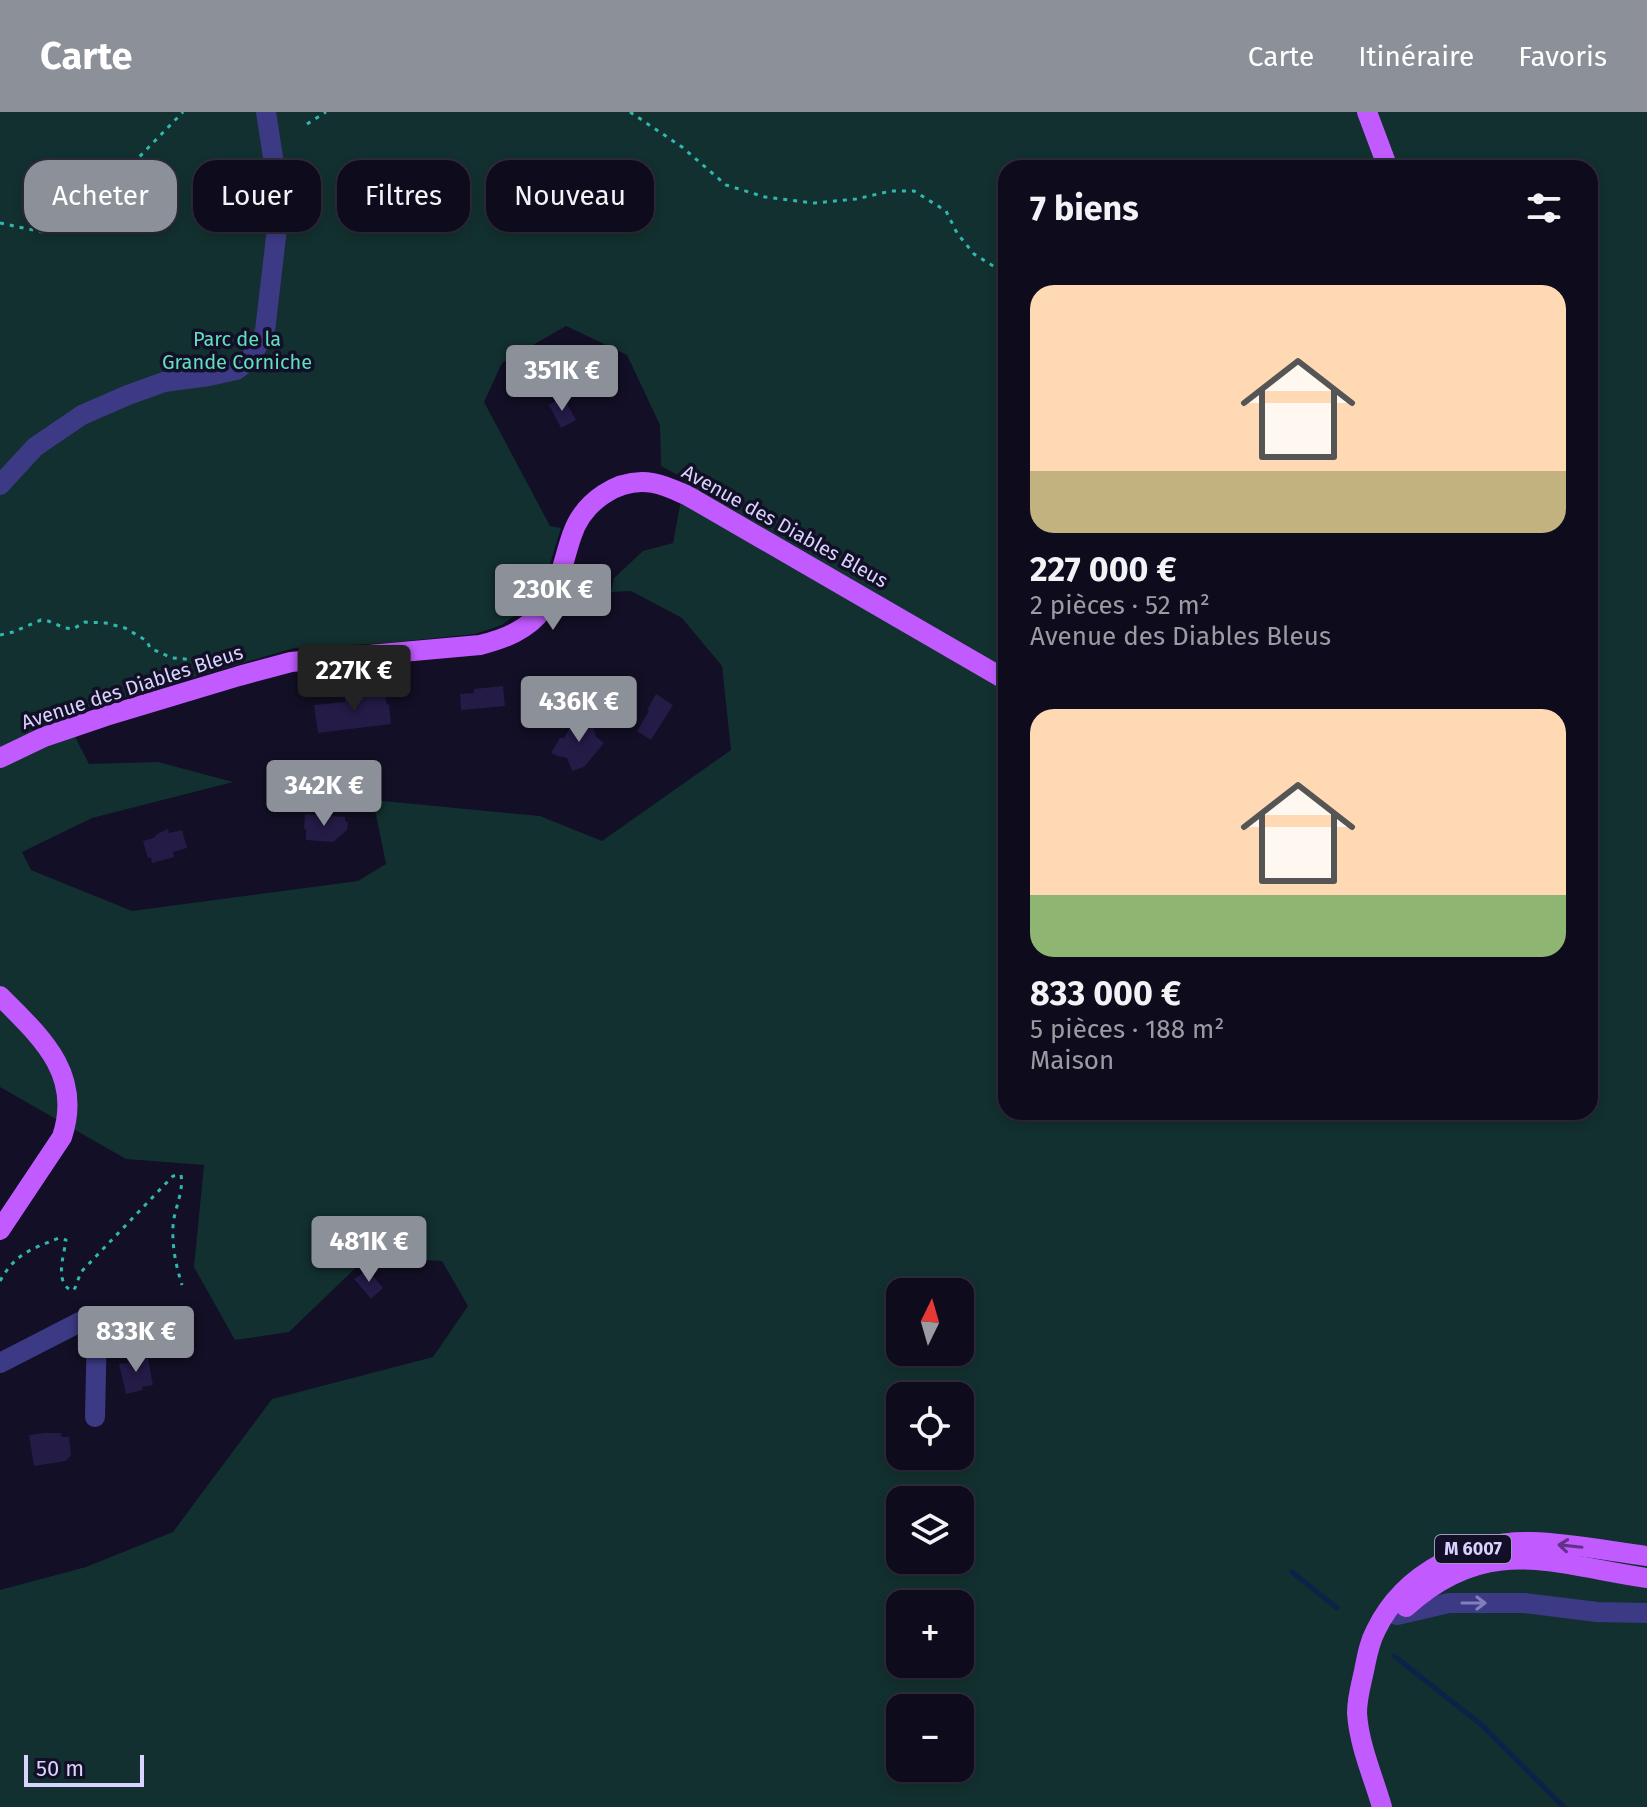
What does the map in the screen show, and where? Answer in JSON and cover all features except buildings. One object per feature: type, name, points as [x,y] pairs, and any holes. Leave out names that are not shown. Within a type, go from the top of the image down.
[{"type":"main road","points":[[1367,112],[1385,160]]},
{"type":"main road","name":"Avenue des Diables Bleus","points":[[0,758],[57,733],[274,666],[308,659],[480,645],[513,634],[535,619],[545,607],[559,579],[576,525],[588,508],[621,485],[636,482],[651,483],[688,496],[998,675]]},
{"type":"main road","points":[[0,996],[49,1047],[66,1083],[68,1097],[62,1137],[0,1230]]},
{"type":"main road","name":"M 6007","points":[[1382,1807],[1360,1732],[1358,1702],[1368,1648],[1376,1628],[1400,1594],[1441,1563],[1475,1548],[1531,1542],[1647,1556]]},
{"type":"main road","name":"M 6007","points":[[1363,1673],[1397,1615],[1446,1577],[1472,1566],[1491,1561],[1542,1560],[1647,1578]]},
{"type":"street","points":[[0,485],[35,447],[82,415],[164,382],[236,370],[250,360],[265,331],[278,220],[275,170],[266,112]]},
{"type":"street","points":[[0,1363],[80,1322],[90,1321],[97,1326],[95,1417]]},
{"type":"street","points":[[1397,1615],[1449,1603],[1524,1603],[1597,1612],[1647,1613]]},
{"type":"path","points":[[0,223],[47,233],[71,208],[106,191],[183,112]]},
{"type":"path","points":[[307,124],[326,112]]},
{"type":"path","points":[[630,112],[682,147],[726,185],[765,197],[814,203],[856,199],[891,191],[914,191],[946,211],[957,233],[974,254],[998,269]]},
{"type":"path","points":[[0,635],[41,620],[73,629],[85,622],[106,623],[125,628],[147,641],[150,648],[172,658],[198,660],[229,653],[240,657],[260,657],[274,666]]},
{"type":"path","points":[[0,1281],[23,1253],[59,1238],[66,1240],[61,1275],[63,1284],[72,1291],[81,1272],[173,1176],[181,1175],[173,1226],[174,1259],[182,1285]]},
{"type":"green space","name":"Parc de la Grande Corniche","points":[[0,112],[1647,112],[1647,1807],[0,1807],[0,1590],[86,1567],[173,1532],[272,1399],[433,1357],[468,1306],[442,1261],[367,1257],[289,1332],[235,1340],[194,1267],[204,1165],[126,1159],[0,1087]],"holes":[[[566,326],[627,355],[660,425],[661,466],[685,479],[673,543],[643,551],[614,578],[611,592],[631,591],[682,618],[722,666],[731,750],[602,841],[540,816],[373,800],[386,864],[358,881],[132,911],[31,870],[22,852],[92,818],[233,782],[158,762],[89,764],[64,715],[294,648],[475,634],[502,625],[522,610],[543,587],[561,528],[550,526],[484,402],[502,363]]]},
{"type":"waterway","points":[[1292,1572],[1337,1608]]},
{"type":"waterway","points":[[1394,1656],[1482,1725],[1564,1807]]}]
